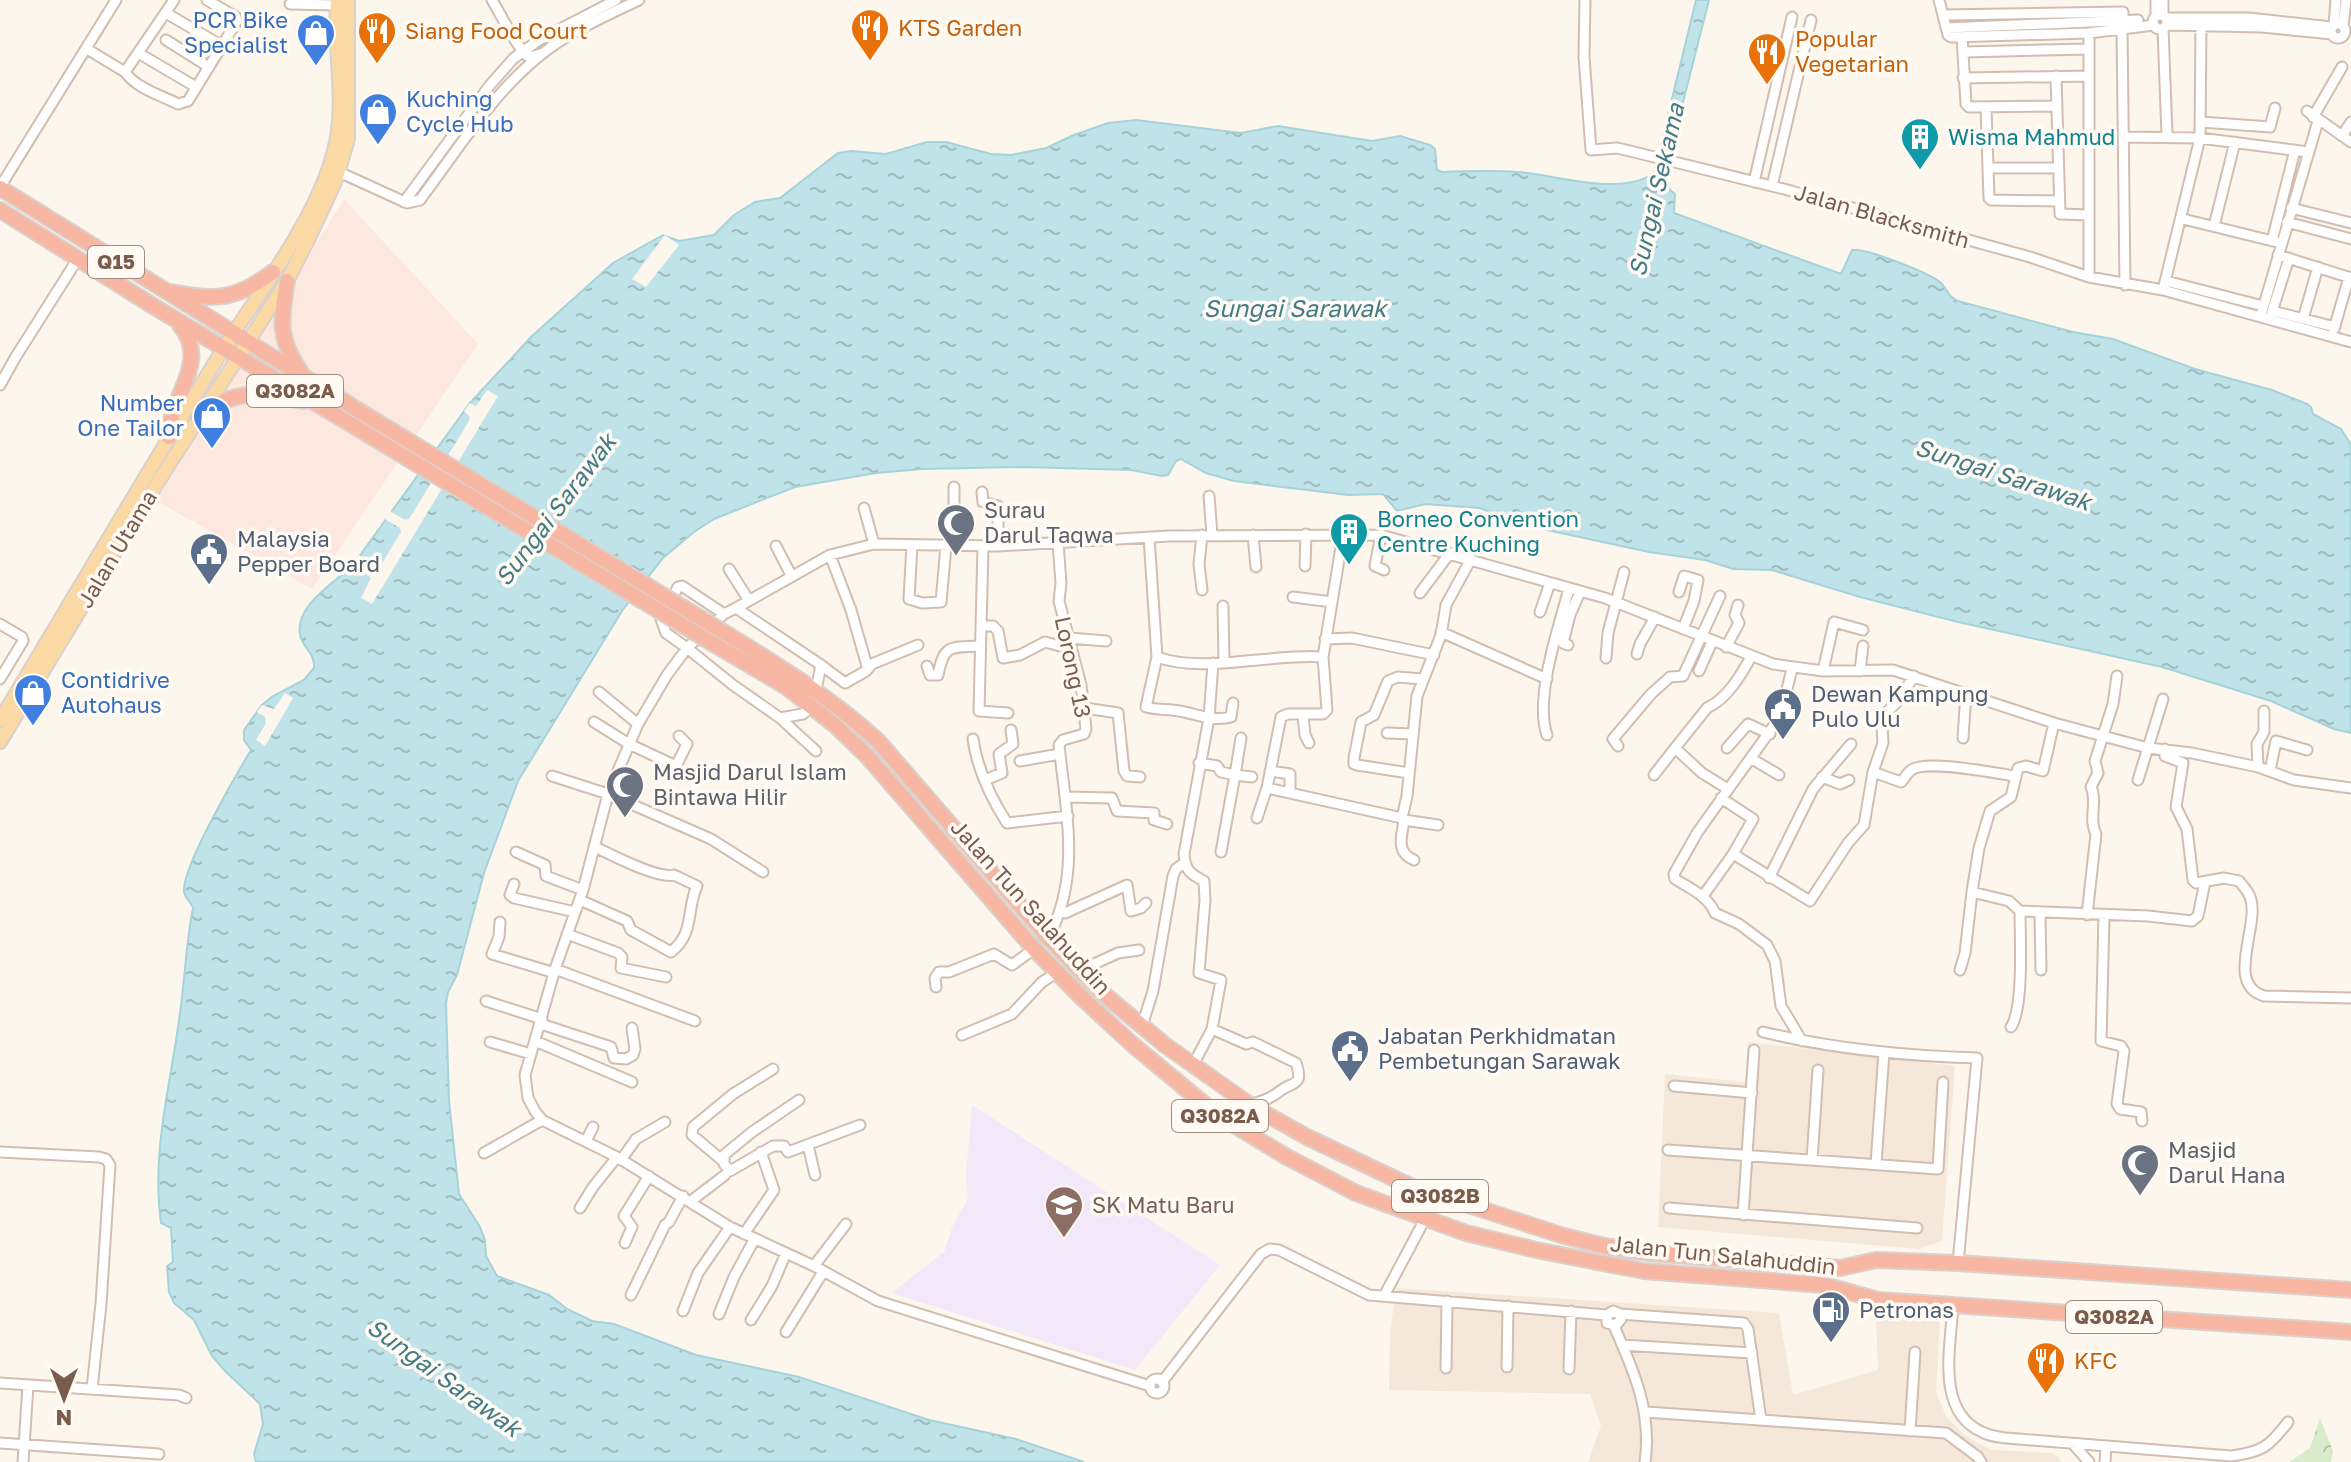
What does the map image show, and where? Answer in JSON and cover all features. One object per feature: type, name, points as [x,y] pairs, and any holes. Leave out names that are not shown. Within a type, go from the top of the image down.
[{"type":"highway","name":"Q15","points":[[0,188],[240,338]]},
{"type":"highway","name":"Q15","points":[[0,210],[230,353]]},
{"type":"highway","points":[[163,291],[205,298],[227,297],[254,286],[273,272]]},
{"type":"highway","points":[[287,281],[282,338],[303,376]]},
{"type":"highway","points":[[169,437],[171,416],[192,364],[187,335],[173,317]]},
{"type":"highway","name":"Jalan Tun Salahuddin","points":[[240,338],[721,639],[813,706],[868,757],[1056,973],[1132,1044],[1216,1114],[1295,1162],[1356,1193],[1466,1233],[1644,1271],[1824,1285],[1878,1300],[2351,1332]]},
{"type":"highway","name":"Jalan Tun Salahuddin","points":[[230,353],[721,639],[816,690],[878,741],[1047,936],[1099,990],[1142,1026],[1250,1105],[1307,1137],[1410,1186],[1604,1246],[1703,1258],[1840,1268],[1876,1260],[1958,1263],[2351,1290]]},
{"type":"highway","points":[[198,418],[218,404],[241,395],[262,394],[312,402]]},
{"type":"highway","points":[[1295,1162],[1292,1148],[1300,1139],[1307,1137]]},
{"type":"main road","points":[[230,353],[287,281],[339,172],[349,126],[334,2]]},
{"type":"main road","points":[[240,338],[314,201],[335,147],[339,112],[334,2]]},
{"type":"main road","name":"Jalan Utama","points":[[0,742],[198,418],[230,353]]},
{"type":"main road","name":"Jalan Utama","points":[[0,720],[169,437],[230,353]]},
{"type":"street","points":[[0,188],[116,0]]},
{"type":"street","points":[[125,72],[174,0]]},
{"type":"street","points":[[87,49],[143,87],[178,104],[188,101],[237,19],[207,0]]},
{"type":"street","points":[[492,0],[510,27],[521,53],[529,57],[545,52]]},
{"type":"street","points":[[404,202],[503,70],[539,40],[616,0]]},
{"type":"street","points":[[339,172],[404,202],[420,200],[513,79],[545,52],[639,0]]},
{"type":"street","name":"Jalan Blacksmith","points":[[1585,0],[1584,57],[1591,150],[1617,148],[1772,186],[2030,257],[2089,277],[2125,285],[2165,286],[2267,313]]},
{"type":"street","points":[[1939,0],[1949,36],[2089,33],[2122,24]]},
{"type":"street","points":[[2156,0],[2160,22],[2164,136]]},
{"type":"street","points":[[2160,22],[2163,0]]},
{"type":"street","points":[[2336,0],[2341,30]]},
{"type":"street","points":[[2341,30],[2346,0]]},
{"type":"street","points":[[290,4],[334,2]]},
{"type":"street","points":[[1943,15],[2123,12],[2125,285]]},
{"type":"street","points":[[166,13],[222,46]]},
{"type":"street","points":[[1754,182],[1792,17]]},
{"type":"street","points":[[1946,28],[2249,18],[2341,30]]},
{"type":"street","points":[[1772,186],[1811,20]]},
{"type":"street","points":[[2160,22],[2341,30]]},
{"type":"street","points":[[2165,286],[2200,138],[2201,24]]},
{"type":"street","points":[[510,27],[526,41],[539,40]]},
{"type":"street","points":[[503,70],[511,52],[510,27]]},
{"type":"street","points":[[2089,33],[2089,277]]},
{"type":"street","points":[[1962,37],[1963,78],[1968,106],[2057,106]]},
{"type":"street","points":[[166,40],[209,67]]},
{"type":"street","points":[[1963,52],[2089,49]]},
{"type":"street","points":[[140,54],[196,87]]},
{"type":"street","points":[[2277,242],[2287,222],[2308,152],[2313,116],[2342,67]]},
{"type":"street","points":[[2056,76],[2058,201],[2062,215],[2089,215]]},
{"type":"street","points":[[1963,78],[2089,76]]},
{"type":"street","points":[[1986,107],[1991,200],[2058,201]]},
{"type":"street","points":[[2201,122],[2270,127],[2275,108]]},
{"type":"street","points":[[2313,116],[2346,139],[2351,122]]},
{"type":"street","points":[[2123,137],[2200,138],[2308,152]]},
{"type":"street","points":[[2214,226],[2235,142]]},
{"type":"street","points":[[2267,313],[2295,150]]},
{"type":"street","points":[[1988,168],[2058,168]]},
{"type":"street","points":[[2291,208],[2351,223]]},
{"type":"street","points":[[2183,219],[2277,242]]},
{"type":"street","points":[[2287,222],[2351,239]]},
{"type":"street","points":[[2278,255],[2350,277],[2334,332]]},
{"type":"street","points":[[2267,313],[2289,258]]},
{"type":"street","points":[[0,385],[77,260]]},
{"type":"street","points":[[2303,319],[2318,267]]},
{"type":"street","points":[[2267,313],[2303,319],[2351,342]]},
{"type":"street","points":[[2267,313],[2334,332]]},
{"type":"street","points":[[912,545],[909,599],[922,603],[941,602],[950,546],[954,487]]},
{"type":"street","points":[[982,492],[983,502],[998,506],[998,546]]},
{"type":"street","points":[[1202,590],[1199,564],[1207,535],[1209,496]]},
{"type":"street","points":[[864,508],[874,544]]},
{"type":"street","points":[[1305,566],[1306,534]]},
{"type":"street","points":[[1761,1420],[1748,1329],[1744,1323],[1369,1295],[1279,1250],[1270,1249],[1261,1254],[1162,1382],[1156,1379],[1150,1386],[878,1301],[786,1253],[754,1240],[619,1159],[542,1120],[528,1098],[525,1075],[555,971],[582,895],[608,794],[638,724],[667,675],[687,648],[724,614],[830,555],[874,544],[998,546],[1207,535],[1381,535],[1616,602],[1751,657],[1792,669],[1893,670],[2054,723],[2148,748],[2258,767],[2294,780],[2351,788]]},
{"type":"street","points":[[1253,535],[1256,567]]},
{"type":"street","points":[[1257,818],[1267,788],[1281,717],[1288,714],[1323,714],[1327,710],[1323,657],[1343,535]]},
{"type":"street","points":[[1381,535],[1375,566],[1384,570]]},
{"type":"street","points":[[1149,537],[1157,657],[1146,707],[1209,718],[1231,717],[1233,703]]},
{"type":"street","points":[[1421,537],[1432,544],[1432,548]]},
{"type":"street","name":"Lorong 13","points":[[1058,543],[1059,601],[1085,708],[1084,734],[1060,742],[1060,754]]},
{"type":"street","points":[[776,546],[791,575]]},
{"type":"street","points":[[983,546],[979,711],[1008,713]]},
{"type":"street","points":[[1420,593],[1450,553]]},
{"type":"street","points":[[736,608],[845,683],[866,671],[867,666],[851,610],[830,555]]},
{"type":"street","points":[[1414,860],[1404,855],[1401,847],[1417,696],[1434,655],[1450,595],[1471,559]]},
{"type":"street","points":[[729,569],[748,599]]},
{"type":"street","points":[[1606,658],[1608,633],[1624,572]]},
{"type":"street","points":[[1679,592],[1684,576],[1698,580],[1683,629]]},
{"type":"street","points":[[1540,612],[1550,583]]},
{"type":"street","points":[[724,614],[688,587],[678,587],[661,619],[666,633],[780,718],[816,751]]},
{"type":"street","points":[[1568,645],[1563,643],[1574,590]]},
{"type":"street","points":[[1547,735],[1544,723],[1547,679],[1555,636],[1574,590]]},
{"type":"street","points":[[1618,746],[1613,739],[1651,694],[1670,677],[1683,676],[1720,596]]},
{"type":"street","points":[[1293,597],[1332,602]]},
{"type":"street","points":[[1726,647],[1739,623],[1735,615],[1738,605]]},
{"type":"street","points":[[1223,606],[1224,662]]},
{"type":"street","points":[[1637,654],[1655,617]]},
{"type":"street","points":[[1823,671],[1834,622],[1863,630]]},
{"type":"street","points":[[0,624],[22,637],[23,641],[0,679]]},
{"type":"street","points":[[981,626],[993,626],[998,631],[1003,658],[1020,655],[1045,642],[1060,646],[1071,641],[1106,641]]},
{"type":"street","points":[[1441,632],[1547,679]]},
{"type":"street","points":[[1325,639],[1352,638],[1434,655]]},
{"type":"street","points":[[1699,671],[1712,642]]},
{"type":"street","points":[[867,666],[918,645]]},
{"type":"street","points":[[927,666],[930,675],[938,675],[939,663],[945,652],[958,647],[980,646]]},
{"type":"street","points":[[1860,671],[1863,646]]},
{"type":"street","points":[[1157,657],[1178,662],[1213,663],[1323,657]]},
{"type":"street","points":[[1654,775],[1707,708],[1714,705],[1735,683],[1751,657]]},
{"type":"street","points":[[1193,1065],[1212,1029],[1221,980],[1199,973],[1204,881],[1190,874],[1184,863],[1209,718],[1213,663]]},
{"type":"street","points":[[816,690],[821,665]]},
{"type":"street","points":[[1792,669],[1780,717],[1697,833],[1674,874],[1675,879],[1703,896],[1715,913],[1739,924],[1767,945],[1775,961],[1781,1006],[1802,1041]]},
{"type":"street","points":[[1733,854],[1811,900],[1848,843],[1864,825],[1887,712],[1914,676]]},
{"type":"street","points":[[2087,915],[2096,834],[2091,823],[2094,796],[2091,787],[2098,773],[2095,761],[2104,736],[2117,676]]},
{"type":"street","points":[[1409,773],[1354,764],[1354,758],[1361,722],[1371,718],[1388,681],[1398,677],[1422,679]]},
{"type":"street","points":[[599,692],[638,724]]},
{"type":"street","points":[[1963,738],[1966,693]]},
{"type":"street","points":[[2138,780],[2163,699]]},
{"type":"street","points":[[780,718],[803,714],[813,706]]},
{"type":"street","points":[[1085,708],[1118,713],[1124,771],[1127,776],[1140,777]]},
{"type":"street","points":[[2258,767],[2257,744],[2264,732],[2264,711]]},
{"type":"street","points":[[1303,715],[1309,743]]},
{"type":"street","points":[[594,722],[629,744],[676,766],[687,744],[679,736]]},
{"type":"street","points":[[1960,970],[1979,848],[1990,811],[2008,801],[2021,766],[2043,771],[2054,723]]},
{"type":"street","points":[[1727,748],[1748,724],[1770,734]]},
{"type":"street","points":[[985,780],[1002,773],[999,754],[1013,744],[1011,730]]},
{"type":"street","points":[[1387,733],[1412,734]]},
{"type":"street","points":[[1221,852],[1241,738]]},
{"type":"street","points":[[973,739],[975,755],[985,780],[1007,823],[1068,816]]},
{"type":"street","points":[[2270,771],[2276,741],[2307,750]]},
{"type":"street","points":[[1769,878],[1813,789],[1851,744]]},
{"type":"street","points":[[1675,748],[1702,773],[1728,789]]},
{"type":"street","points":[[2165,749],[2165,756],[2183,763],[2176,807],[2187,829],[2193,880],[2196,883],[2224,878],[2239,881],[2250,895],[2245,971],[2248,987],[2264,996],[2351,998]]},
{"type":"street","points":[[1020,761],[1060,754],[1068,816],[1067,888],[1054,931],[1047,936]]},
{"type":"street","points":[[1752,759],[1779,775]]},
{"type":"street","points":[[1199,763],[1217,766],[1221,772],[1252,777]]},
{"type":"street","points":[[1873,772],[1901,782],[1918,767],[1975,768],[2015,776]]},
{"type":"street","points":[[1270,771],[1290,774],[1290,793]]},
{"type":"street","points":[[552,776],[608,794],[711,839],[763,872]]},
{"type":"street","points":[[1822,777],[1840,784],[1849,780]]},
{"type":"street","points":[[1267,788],[1438,825]]},
{"type":"street","points":[[1066,797],[1112,798],[1117,811],[1154,813],[1154,820],[1167,824]]},
{"type":"street","points":[[1703,896],[1753,819],[1721,798]]},
{"type":"street","points":[[516,852],[545,865],[546,876],[627,921],[631,930],[671,952],[690,924],[692,899],[697,886],[674,875],[668,877],[655,873],[595,847]]},
{"type":"street","points":[[1142,1026],[1153,991],[1173,876],[1184,863]]},
{"type":"street","points":[[1972,892],[2009,901],[2020,911],[2040,914],[2148,916],[2192,921],[2198,916],[2205,882]]},
{"type":"street","points":[[514,884],[510,895],[514,898],[575,912]]},
{"type":"street","points":[[1061,913],[1127,885],[1131,911],[1146,903]]},
{"type":"street","points":[[2011,1027],[2016,1019],[2020,911]]},
{"type":"street","points":[[2040,914],[2041,970]]},
{"type":"street","points":[[2104,916],[2101,1041],[2117,1044],[2124,1051],[2117,1104],[2120,1109],[2141,1112],[2142,1121]]},
{"type":"street","points":[[500,922],[499,937],[492,954],[555,971],[695,1021]]},
{"type":"street","points":[[567,934],[618,953],[622,957],[621,968],[666,977]]},
{"type":"street","points":[[936,987],[935,978],[939,972],[949,972],[994,954],[1012,965],[1034,949]]},
{"type":"street","points":[[1081,970],[1118,953],[1139,950]]},
{"type":"street","points":[[962,1035],[1012,1014],[1042,982],[1056,973]]},
{"type":"street","points":[[486,1001],[611,1047],[614,1058],[633,1055],[632,1028]]},
{"type":"street","points":[[1212,1029],[1246,1044],[1253,1042],[1296,1063],[1299,1073],[1294,1086],[1282,1089],[1274,1098],[1250,1105]]},
{"type":"street","points":[[1763,1032],[1802,1041],[1918,1057],[1977,1058],[1958,1263]]},
{"type":"street","points":[[535,1041],[632,1082]]},
{"type":"street","points":[[490,1042],[531,1054]]},
{"type":"street","points":[[1743,1215],[1754,1050]]},
{"type":"street","points":[[1876,1164],[1884,1052]]},
{"type":"street","points":[[773,1069],[733,1094],[693,1127],[692,1135],[696,1140],[723,1161],[730,1171],[773,1146],[784,1146],[788,1152],[860,1125]]},
{"type":"street","points":[[1812,1160],[1818,1070]]},
{"type":"street","points":[[1668,1150],[1938,1169],[1943,1082]]},
{"type":"street","points":[[1674,1086],[1752,1093]]},
{"type":"street","points":[[723,1161],[724,1155],[752,1132],[799,1100]]},
{"type":"street","points":[[484,1153],[542,1120]]},
{"type":"street","points":[[580,1208],[593,1187],[636,1139],[665,1122]]},
{"type":"street","points":[[586,1141],[593,1127]]},
{"type":"street","points":[[808,1145],[815,1175]]},
{"type":"street","points":[[0,1152],[106,1159],[110,1165],[92,1389]]},
{"type":"street","points":[[744,1234],[774,1190],[761,1152]]},
{"type":"street","points":[[631,1295],[665,1225],[687,1198],[725,1175]]},
{"type":"street","points":[[625,1243],[632,1227],[624,1216],[649,1176]]},
{"type":"street","points":[[1669,1208],[1917,1228]]},
{"type":"street","points":[[1384,1296],[1425,1219]]},
{"type":"street","points":[[786,1332],[818,1269],[846,1224]]},
{"type":"street","points":[[683,1311],[698,1273],[730,1227]]},
{"type":"street","points":[[719,1314],[754,1240]]},
{"type":"street","points":[[751,1320],[772,1286],[786,1253]]},
{"type":"street","points":[[1446,1368],[1447,1301]]},
{"type":"street","points":[[1953,1305],[1949,1386],[1955,1407],[1967,1422],[1982,1432],[2006,1438],[2231,1456],[2254,1454],[2272,1444],[2288,1422]]},
{"type":"street","points":[[1507,1367],[1508,1306]]},
{"type":"street","points":[[1569,1369],[1571,1311]]},
{"type":"street","points":[[1614,1326],[1620,1322],[1620,1314]]},
{"type":"street","points":[[1607,1315],[1607,1323],[1614,1326],[1639,1384],[1646,1412],[1645,1462]]},
{"type":"street","points":[[1622,1345],[1752,1353]]},
{"type":"street","points":[[1910,1431],[1915,1352]]},
{"type":"street","points":[[0,1383],[179,1395],[186,1398]]},
{"type":"street","points":[[23,1462],[28,1385]]},
{"type":"street","points":[[1646,1412],[1946,1433],[1981,1462]]},
{"type":"street","points":[[0,1443],[159,1454]]},
{"type":"street","points":[[2073,1444],[2089,1462]]},
{"type":"street","points":[[2105,1462],[2106,1446]]},
{"type":"shaded area","points":[[344,199],[478,344],[312,589],[155,500]]},
{"type":"shaded area","points":[[1748,1042],[1955,1066],[1942,1241],[1919,1249],[1658,1227],[1665,1074],[1745,1082]]},
{"type":"shaded area","name":"SK Matu Baru","points":[[972,1105],[1220,1265],[1135,1370],[891,1293],[944,1252],[953,1225],[968,1199],[966,1176]]},
{"type":"shaded area","points":[[1396,1288],[1779,1313],[1793,1395],[1878,1370],[1876,1317],[1940,1321],[1936,1392],[1946,1416],[1964,1435],[1991,1450],[2054,1453],[2062,1462],[1588,1462],[1601,1426],[1590,1394],[1389,1390],[1390,1334]]},
{"type":"green space","points":[[2320,1418],[2333,1451],[2331,1462],[2289,1462],[2310,1448]]},
{"type":"water","name":"Sungai Sarawak","points":[[1696,0],[1709,0],[1665,173],[1670,190],[1675,194],[1674,213],[1841,274],[1852,250],[1883,257],[1935,279],[1958,301],[2073,332],[2113,339],[2195,369],[2272,390],[2307,404],[2313,414],[2341,429],[2351,445],[2351,733],[2334,729],[2271,701],[2162,667],[1958,622],[1772,570],[1733,569],[1705,560],[1649,552],[1518,523],[1480,508],[1425,504],[1397,511],[1383,494],[1348,495],[1234,481],[1206,473],[1181,459],[1176,461],[1168,475],[1162,476],[1131,470],[1023,467],[922,469],[876,473],[795,487],[714,519],[663,558],[622,611],[518,781],[484,873],[457,975],[446,1003],[449,1101],[459,1194],[480,1227],[486,1256],[497,1276],[549,1295],[567,1309],[592,1321],[614,1324],[696,1355],[799,1377],[929,1420],[1016,1439],[1084,1462],[256,1462],[254,1454],[263,1424],[260,1404],[212,1356],[194,1320],[174,1303],[169,1292],[167,1266],[173,1262],[171,1228],[161,1223],[158,1170],[193,908],[184,892],[185,880],[211,821],[251,750],[244,740],[244,730],[262,705],[304,680],[314,668],[313,658],[300,634],[304,613],[318,595],[353,565],[470,403],[531,337],[613,263],[663,235],[679,241],[714,235],[734,215],[755,202],[780,198],[838,153],[851,151],[886,154],[927,142],[946,142],[991,154],[1011,155],[1046,148],[1108,123],[1136,120],[1241,133],[1278,126],[1372,141],[1400,136],[1435,149],[1437,170],[1442,172],[1518,172],[1606,184],[1640,180],[1654,173]]},
{"type":"pier","points":[[665,235],[679,245],[646,287],[632,279]]},
{"type":"pier","points":[[487,390],[498,396],[372,604],[361,598],[371,578],[353,564],[359,555],[376,566],[381,565],[401,532],[400,528],[385,519],[390,511],[405,520],[409,519],[469,421],[470,417],[464,411],[470,403],[476,406]]},
{"type":"pier","points":[[285,693],[293,698],[265,746],[256,740],[266,723],[265,717],[257,712],[262,705],[274,709]]},
{"type":"place","name":"KTS Garden","points":[[870,62]]},
{"type":"place","name":"Siang Food Court","points":[[377,65]]},
{"type":"place","name":"PCR Bike Specialist","points":[[316,67]]},
{"type":"place","name":"Popular Vegetarian","points":[[1767,86]]},
{"type":"place","name":"Kuching Cycle Hub","points":[[378,146]]},
{"type":"place","name":"Wisma Mahmud","points":[[1920,171]]},
{"type":"place","name":"Number One Tailor","points":[[212,450]]},
{"type":"place","name":"Surau Darul Taqwa","points":[[956,557]]},
{"type":"place","name":"Borneo Convention Centre Kuching","points":[[1349,566]]},
{"type":"place","name":"Malaysia Pepper Board","points":[[209,586]]},
{"type":"place","name":"Contidrive Autohaus","points":[[33,727]]},
{"type":"place","name":"Dewan Kampung Pulo Ulu","points":[[1783,741]]},
{"type":"place","name":"Masjid Darul Islam Bintawa Hilir","points":[[625,819]]},
{"type":"place","name":"Jabatan Perkhidmatan Pembetungan Sarawak","points":[[1350,1083]]},
{"type":"place","name":"Masjid Darul Hana","points":[[2140,1197]]},
{"type":"place","name":"SK Matu Baru","points":[[1064,1239]]},
{"type":"place","name":"Petronas","points":[[1831,1344]]},
{"type":"place","name":"KFC","points":[[2046,1395]]},
{"type":"water label","name":"Sungai Sekama","points":[[1657,190]]}]
